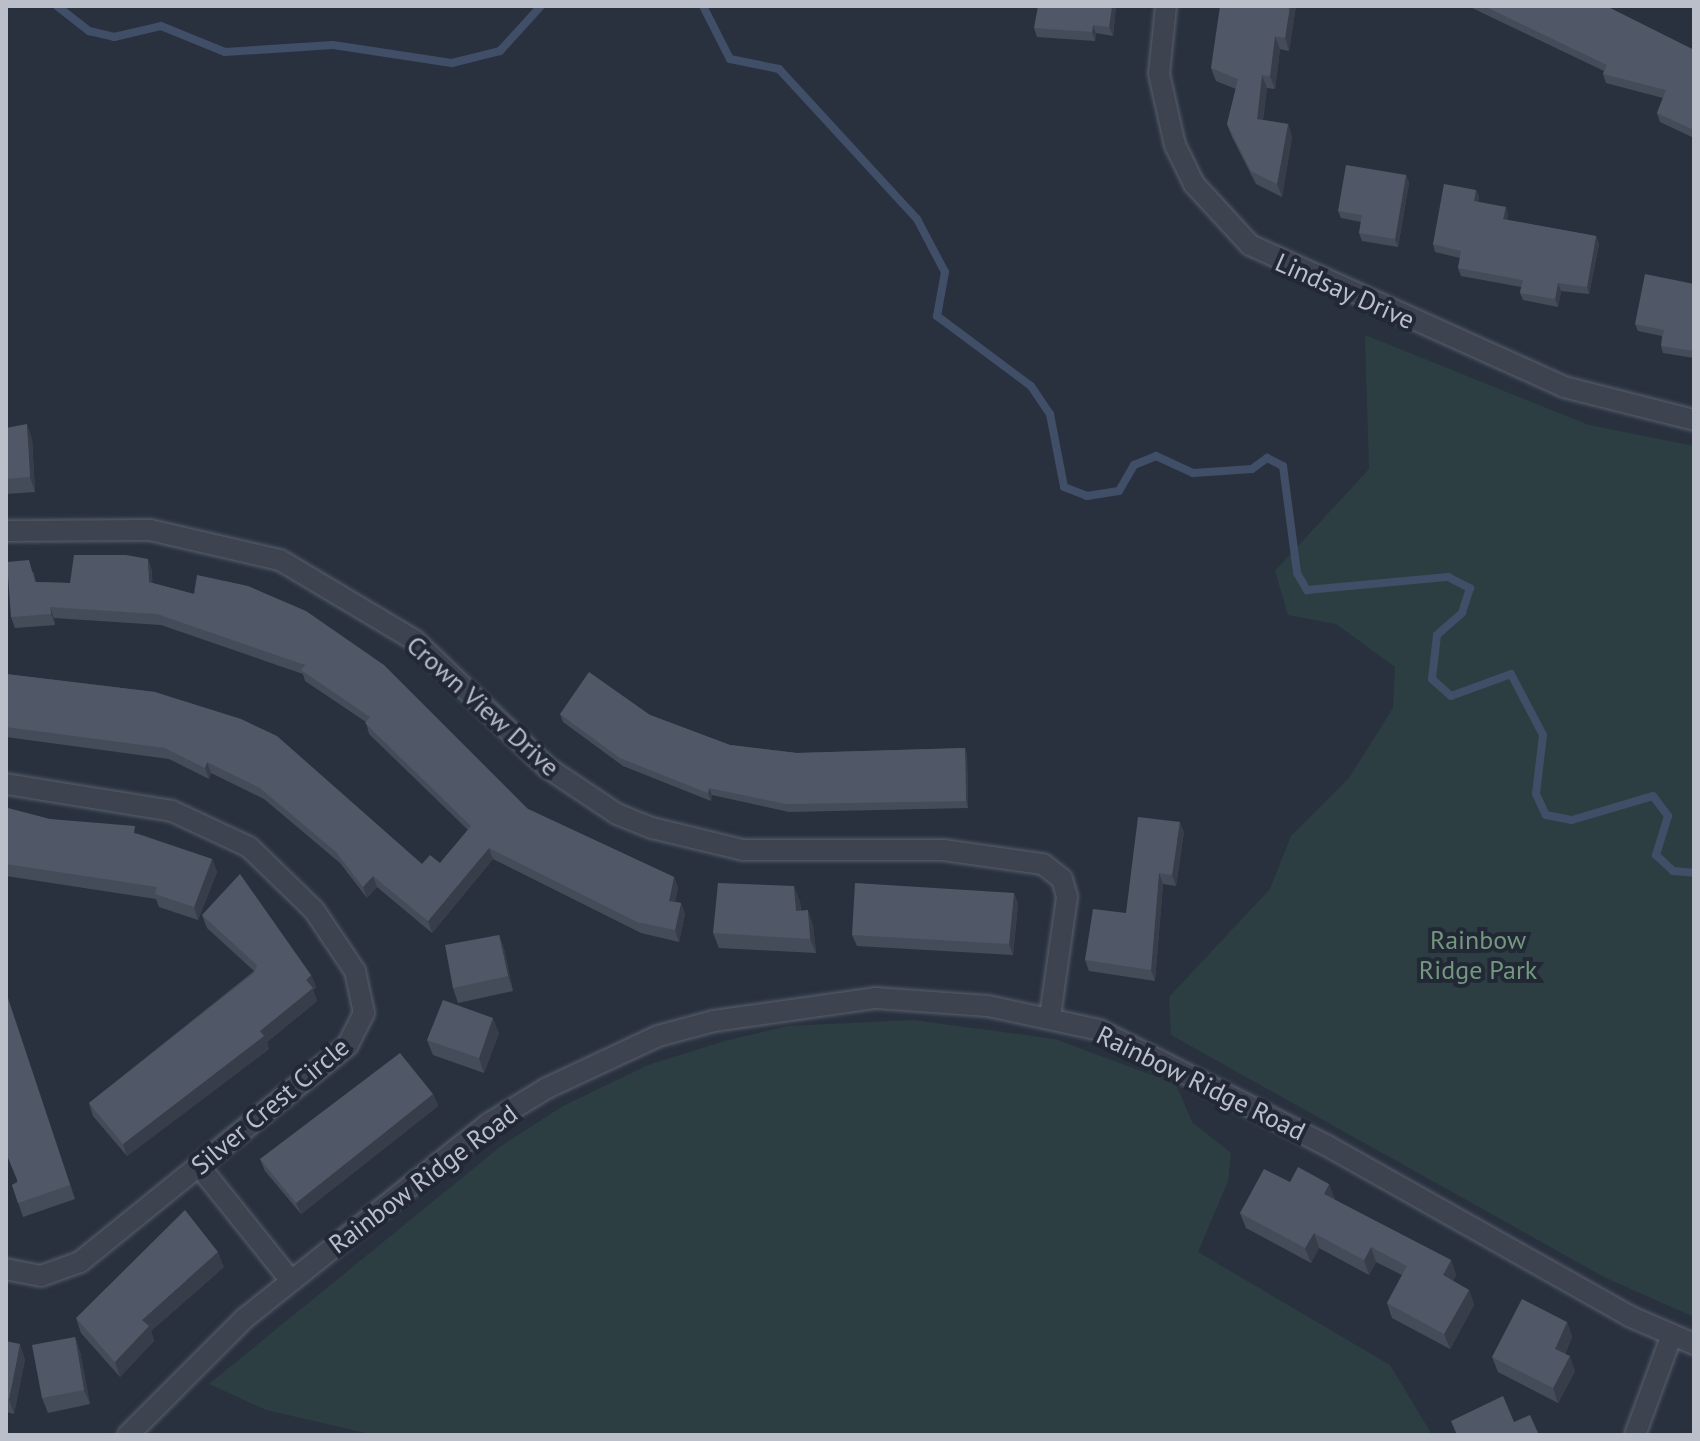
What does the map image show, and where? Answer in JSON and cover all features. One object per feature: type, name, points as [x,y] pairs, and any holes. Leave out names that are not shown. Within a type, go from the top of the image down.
[{"type":"street","name":"Lindsay Drive","points":[[1166,6],[1159,74],[1175,145],[1211,207],[1250,245],[1282,266],[1564,387],[1694,420]]},
{"type":"street","name":"Crown View Drive","points":[[6,531],[150,530],[280,560],[414,640],[548,768],[617,814],[652,828],[743,850],[943,850],[1043,864],[1062,879],[1067,897],[1050,1016]]},
{"type":"street","name":"Silver Crest Circle","points":[[6,784],[211,823],[282,874],[355,971],[364,1013],[348,1045],[80,1262],[13,1272]]},
{"type":"street","name":"Rainbow Ridge Road","points":[[128,1435],[184,1373],[291,1281],[488,1124],[601,1059],[658,1036],[768,1008],[876,998],[1050,1016],[1153,1053],[1671,1337],[1694,1344]]},
{"type":"street","points":[[199,1166],[291,1281]]},
{"type":"street","points":[[1635,1435],[1671,1337]]},
{"type":"green space","name":"Rainbow Ridge Park","points":[[1365,335],[1589,425],[1694,446],[1694,1317],[1606,1278],[1171,1035],[1169,997],[1270,889],[1291,836],[1349,778],[1393,708],[1395,667],[1336,624],[1288,615],[1275,571],[1369,469]]},
{"type":"green space","points":[[913,1020],[1055,1039],[1176,1084],[1192,1122],[1231,1153],[1228,1181],[1198,1252],[1390,1365],[1432,1435],[375,1435],[266,1410],[209,1384],[501,1146],[563,1106],[648,1065],[725,1041],[787,1026]]},
{"type":"building","points":[[1038,6],[1112,6],[1109,27],[1093,25],[1092,32],[1034,28]]},
{"type":"building","points":[[1220,6],[1290,6],[1285,38],[1275,36],[1270,76],[1262,75],[1257,119],[1288,124],[1277,184],[1251,171],[1227,124],[1238,79],[1211,68]]},
{"type":"building","points":[[1484,6],[1606,6],[1694,50],[1694,130],[1657,113],[1666,90],[1603,74],[1607,65]]},
{"type":"building","points":[[1346,165],[1406,175],[1395,239],[1359,233],[1362,215],[1338,211]]},
{"type":"building","points":[[1444,184],[1476,190],[1474,201],[1506,207],[1503,219],[1596,236],[1587,287],[1558,283],[1555,299],[1520,293],[1523,280],[1458,268],[1461,251],[1433,244]]},
{"type":"building","points":[[1645,274],[1694,284],[1694,351],[1661,346],[1664,330],[1635,324]]},
{"type":"building","points":[[27,424],[30,477],[6,479],[6,428]]},
{"type":"building","points":[[74,555],[126,555],[148,559],[149,582],[194,594],[197,575],[248,586],[306,611],[384,665],[528,809],[674,877],[669,901],[681,903],[675,930],[637,922],[489,848],[428,921],[373,876],[363,887],[336,852],[260,788],[207,762],[205,768],[165,748],[6,727],[6,674],[155,692],[241,719],[277,736],[422,864],[430,855],[440,863],[471,826],[365,723],[370,717],[301,670],[305,665],[157,614],[50,607],[51,614],[11,617],[7,562],[29,560],[35,582],[70,583]]},
{"type":"building","points":[[589,672],[650,715],[730,745],[797,753],[965,748],[966,801],[786,804],[709,788],[708,793],[620,758],[560,714]]},
{"type":"building","points":[[8,808],[50,819],[135,826],[134,833],[212,859],[194,907],[155,894],[157,887],[6,864]]},
{"type":"building","points":[[1138,817],[1180,822],[1172,875],[1159,873],[1151,970],[1085,960],[1093,909],[1126,913]]},
{"type":"building","points":[[240,874],[311,975],[306,980],[313,988],[260,1031],[264,1036],[123,1144],[89,1103],[254,973],[257,965],[202,915]]},
{"type":"building","points":[[718,883],[794,886],[796,911],[808,910],[810,939],[713,933]]},
{"type":"building","points":[[855,883],[1014,893],[1009,944],[852,935]]},
{"type":"building","points":[[499,935],[508,976],[453,988],[445,945]]},
{"type":"building","points":[[6,993],[70,1185],[18,1203],[12,1185],[18,1182],[6,1153]]},
{"type":"building","points":[[443,1000],[493,1018],[479,1058],[427,1040]]},
{"type":"building","points":[[400,1053],[433,1094],[296,1203],[260,1159]]},
{"type":"building","points":[[1298,1167],[1329,1184],[1324,1194],[1451,1260],[1443,1275],[1469,1290],[1444,1334],[1387,1303],[1407,1266],[1371,1247],[1364,1260],[1314,1233],[1305,1248],[1240,1213],[1264,1169],[1290,1182]]},
{"type":"building","points":[[185,1210],[218,1252],[142,1320],[149,1326],[115,1362],[76,1318]]},
{"type":"building","points":[[1522,1299],[1567,1322],[1555,1349],[1570,1356],[1553,1388],[1492,1357]]},
{"type":"building","points":[[75,1337],[84,1390],[42,1398],[32,1345]]},
{"type":"building","points":[[6,1341],[20,1344],[9,1399],[6,1399]]},
{"type":"building","points":[[1503,1396],[1514,1422],[1530,1415],[1539,1435],[1457,1435],[1451,1421]]},
{"type":"waterway","points":[[57,6],[89,31],[114,37],[161,26],[225,52],[333,45],[452,63],[500,51],[541,6]]},
{"type":"waterway","points":[[703,6],[730,59],[779,69],[917,219],[945,272],[937,316],[1031,386],[1050,414],[1064,487],[1087,496],[1119,491],[1134,465],[1156,456],[1193,473],[1252,469],[1267,458],[1283,466],[1297,573],[1307,590],[1448,577],[1470,588],[1462,613],[1437,635],[1432,679],[1451,696],[1511,674],[1543,735],[1536,794],[1546,815],[1572,820],[1653,796],[1668,816],[1656,855],[1673,871],[1694,873]]}]
